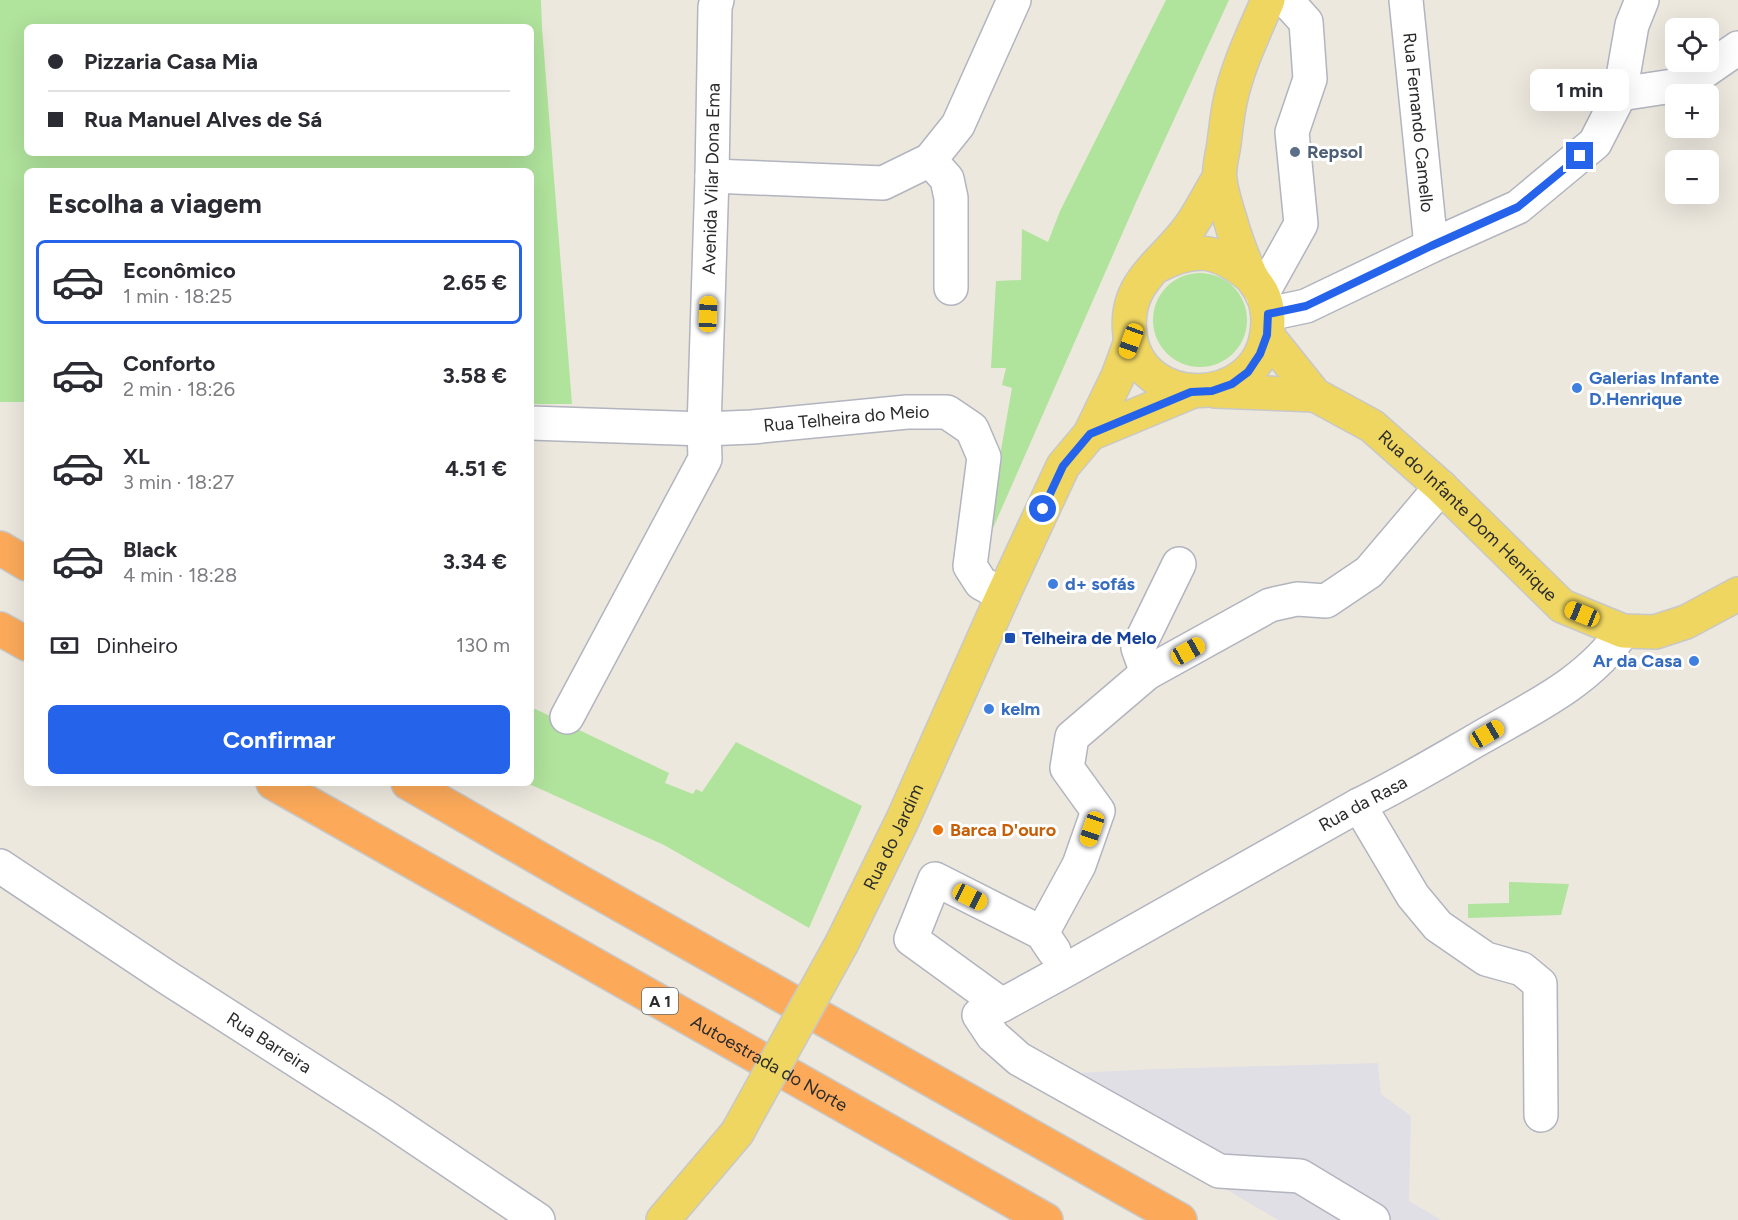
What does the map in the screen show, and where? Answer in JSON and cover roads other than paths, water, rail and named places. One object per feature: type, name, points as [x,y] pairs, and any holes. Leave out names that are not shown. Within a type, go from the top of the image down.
[{"type":"highway","points":[[0,549],[24,562]]},
{"type":"highway","points":[[0,629],[24,642]]},
{"type":"highway","name":"Autoestrada do Norte","points":[[278,786],[1046,1220]]},
{"type":"highway","points":[[413,786],[1180,1220]]},
{"type":"main road","points":[[1219,177],[1189,228],[1141,282],[1132,300],[1128,321],[1131,341],[1139,360],[1153,376],[1171,387],[1202,391],[1232,384],[1248,372],[1260,354],[1262,305],[1229,218],[1219,177],[1230,101],[1246,52],[1268,0]]},
{"type":"main road","points":[[1156,267],[1174,257],[1195,253],[1216,255],[1235,263],[1262,305]]},
{"type":"main road","name":"Rua do Infante Dom Henrique","points":[[1262,305],[1315,395]]},
{"type":"main road","name":"Rua do Jardim","points":[[663,1220],[737,1133],[842,943],[903,819],[1063,466],[1090,434],[1118,376],[1131,341]]},
{"type":"main road","name":"Rua do Infante Dom Henrique","points":[[1202,391],[1315,395],[1372,426],[1441,487],[1562,606],[1623,631]]},
{"type":"main road","name":"Rua do Jardim","points":[[1090,434],[1202,391]]},
{"type":"main road","points":[[1623,631],[1655,632],[1686,622],[1738,594]]},
{"type":"street","name":"Avenida Vilar Dona Ema","points":[[567,717],[705,459],[715,7],[717,0]]},
{"type":"street","points":[[712,176],[883,183],[930,160],[958,125],[1014,0]]},
{"type":"street","points":[[1286,0],[1306,22],[1310,79],[1292,132],[1301,224],[1262,305],[1306,306],[1518,207],[1595,143],[1620,94],[1632,25],[1642,0]]},
{"type":"street","name":"Rua Fernando Camello","points":[[1406,0],[1431,246]]},
{"type":"street","points":[[1620,94],[1686,84],[1738,48]]},
{"type":"street","points":[[930,160],[947,179],[951,198],[951,288]]},
{"type":"street","name":"Rua Telheira do Meio","points":[[534,423],[704,429],[752,427],[907,412],[947,412],[972,429],[984,458],[970,566],[981,583],[1003,595]]},
{"type":"street","points":[[1042,933],[1079,865],[1098,811],[1067,768],[1072,737],[1147,673],[1270,605],[1297,599],[1326,601],[1370,572],[1441,487]]},
{"type":"street","points":[[1147,673],[1138,648],[1179,564]]},
{"type":"street","name":"Rua da Rasa","points":[[991,1010],[1389,790],[1565,689],[1611,649],[1623,631]]},
{"type":"street","points":[[1359,806],[1413,896],[1438,926],[1486,959],[1522,969],[1540,984],[1541,1115]]},
{"type":"street","name":"Rua Barreira","points":[[0,866],[168,978],[382,1115],[538,1220]]},
{"type":"street","points":[[1066,970],[1042,933],[935,879],[911,939],[991,1010],[993,1036],[1019,1059],[1219,1171],[1300,1176],[1372,1220]]},
{"type":"place","name":"Repsol","points":[[1295,152]]},
{"type":"place","name":"Galerias Infante D.Henrique","points":[[1577,388]]},
{"type":"place","name":"d+ sofás","points":[[1053,584]]},
{"type":"place","name":"Telheira de Melo","points":[[1010,638]]},
{"type":"place","name":"Ar da Casa","points":[[1694,661]]},
{"type":"place","name":"kelm","points":[[989,709]]},
{"type":"place","name":"Barca D'ouro","points":[[938,830]]}]
